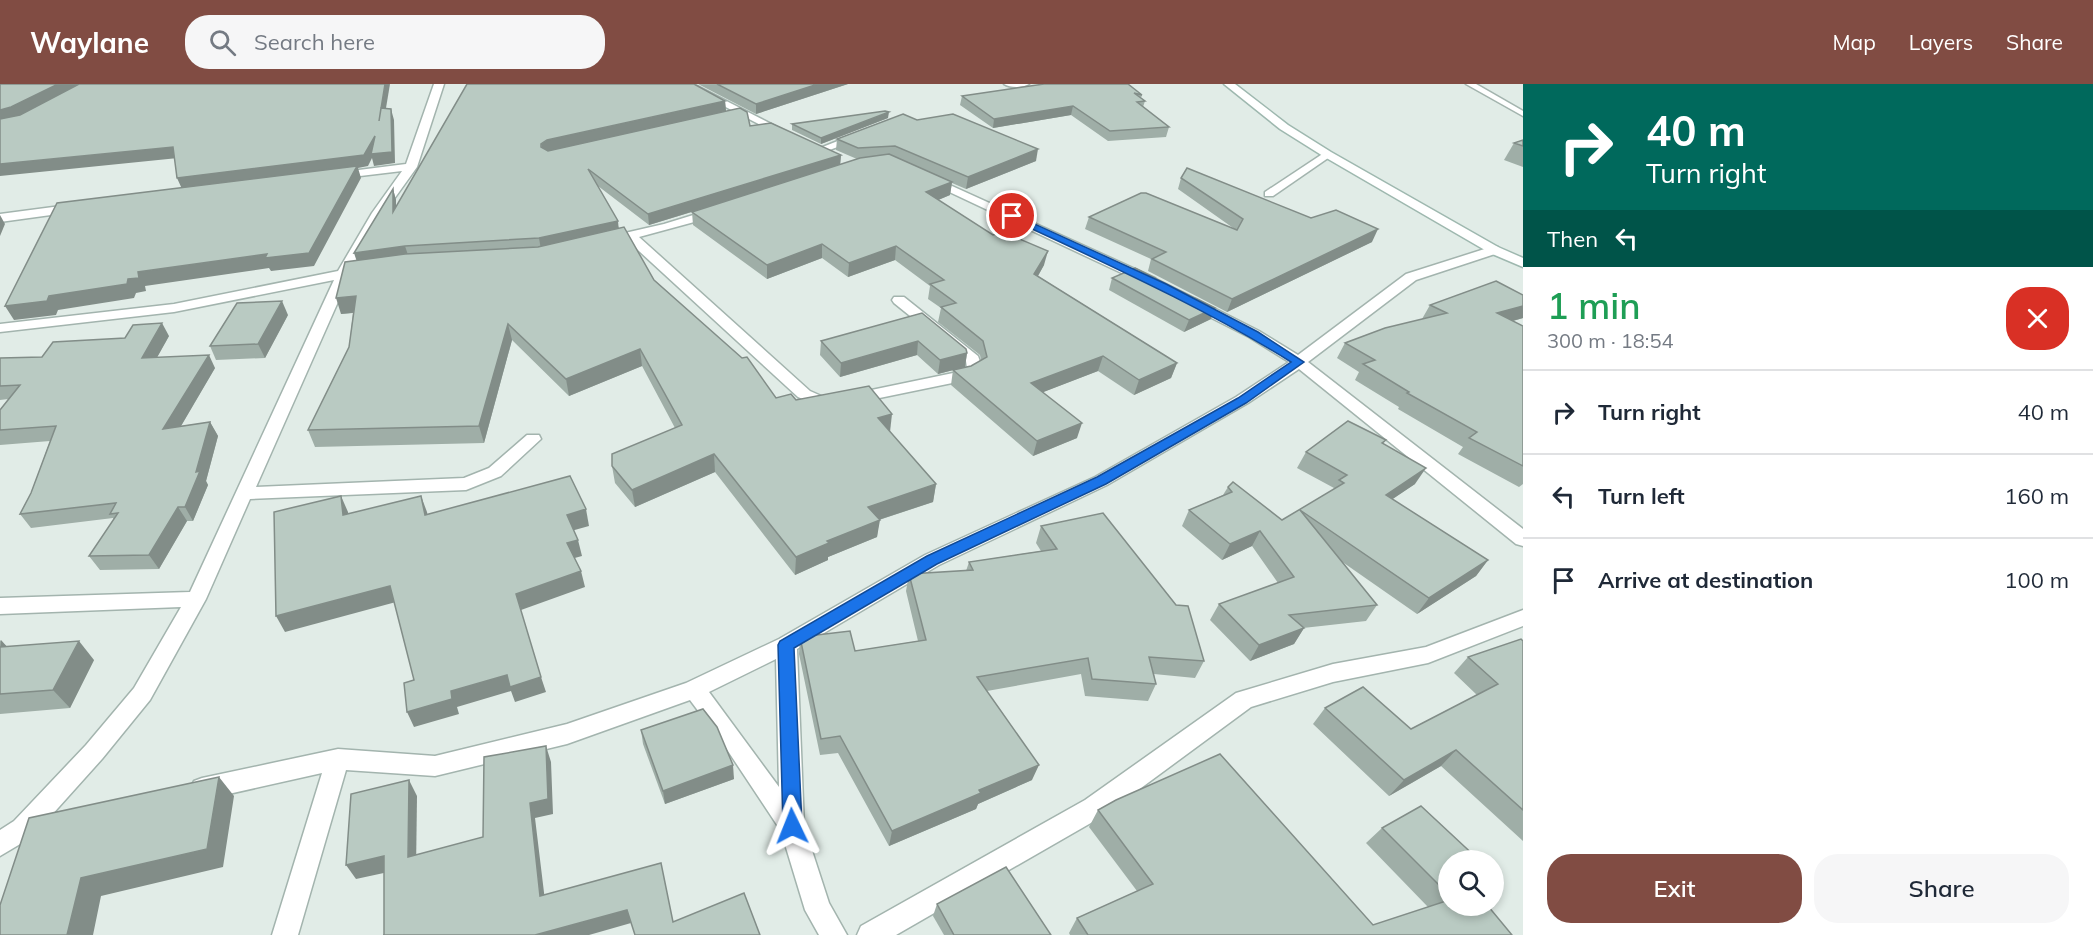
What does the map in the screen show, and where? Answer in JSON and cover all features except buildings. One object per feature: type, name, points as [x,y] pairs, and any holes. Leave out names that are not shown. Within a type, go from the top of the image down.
[{"type":"street","points":[[0,844],[23,829],[94,752],[142,694],[196,599],[344,273],[378,213],[411,167],[439,84]]},
{"type":"street","points":[[690,86],[706,84]]},
{"type":"street","points":[[1008,84],[1023,84]]},
{"type":"street","points":[[1229,84],[1284,127],[1327,154],[1494,250],[1523,263]]},
{"type":"street","points":[[690,86],[735,114],[838,158]]},
{"type":"street","points":[[810,145],[864,133]]},
{"type":"street","points":[[1269,194],[1327,154]]},
{"type":"street","points":[[317,178],[411,167]]},
{"type":"street","points":[[919,174],[1162,286]]},
{"type":"street","points":[[0,218],[94,206]]},
{"type":"street","points":[[596,244],[668,227],[734,206]]},
{"type":"street","points":[[630,237],[804,394],[826,404],[962,376],[975,370],[973,359],[899,300]]},
{"type":"street","points":[[186,793],[338,759],[435,766],[567,734],[694,689],[786,645],[932,560],[1101,481],[1242,400],[1299,362],[1411,277],[1494,250]]},
{"type":"street","points":[[0,328],[174,308],[376,268]]},
{"type":"street","points":[[1183,297],[1254,334],[1299,362],[1523,539]]},
{"type":"street","points":[[246,493],[466,484],[495,472],[533,439]]},
{"type":"street","points":[[0,606],[196,599]]},
{"type":"street","points":[[870,935],[898,929],[1094,808],[1244,700],[1333,673],[1428,655],[1523,618]]},
{"type":"street","points":[[786,645],[792,826],[818,910],[834,935]]},
{"type":"street","points":[[694,689],[734,741],[792,826]]},
{"type":"street","points":[[285,935],[338,759]]},
{"type":"street","points":[[23,829],[58,821]]},
{"type":"lane","points":[[1470,84],[1523,114]]},
{"type":"route","points":[[792,826],[786,645],[932,560],[1101,481],[1242,400],[1299,362],[1254,334],[1162,286],[1012,216]]}]
